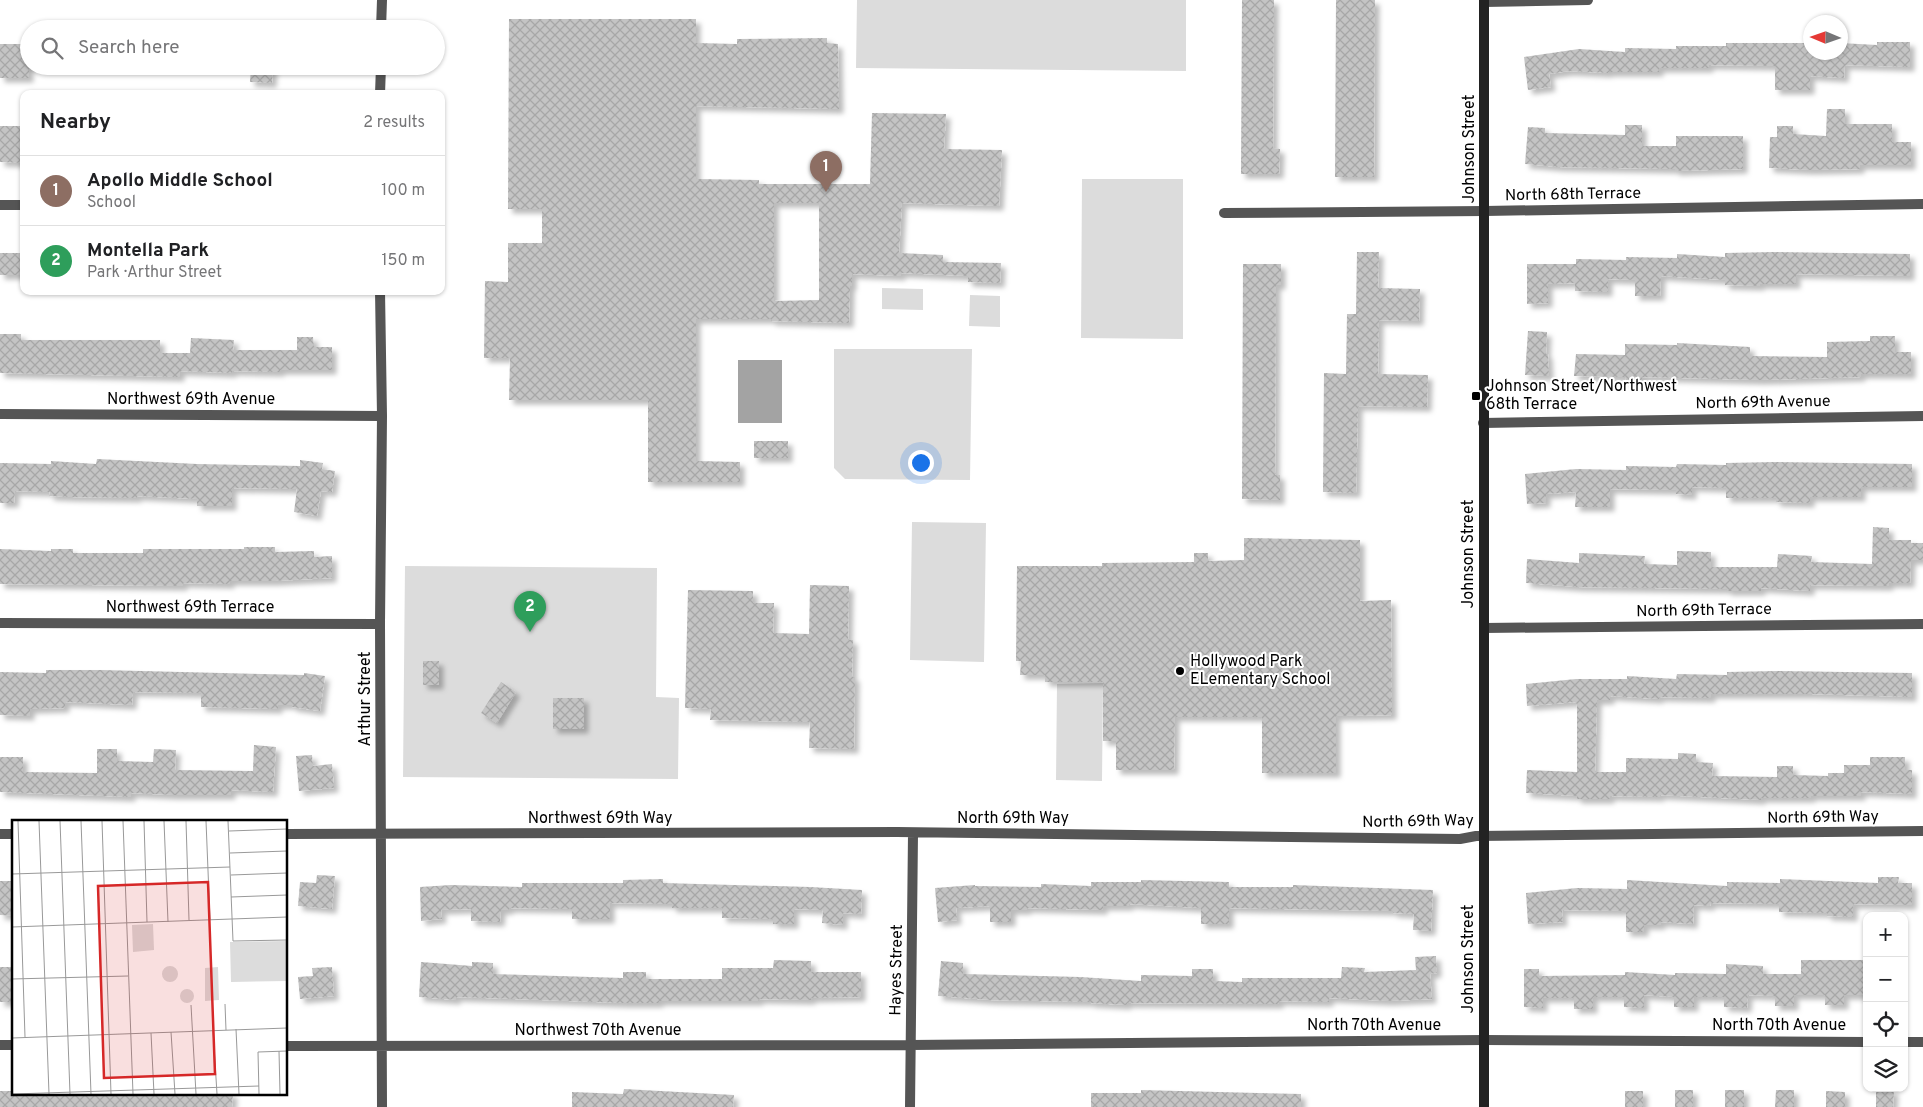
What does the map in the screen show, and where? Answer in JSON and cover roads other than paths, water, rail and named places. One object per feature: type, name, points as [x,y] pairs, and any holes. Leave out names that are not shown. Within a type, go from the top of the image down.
[{"type":"street","points":[[381,20],[382,0]]},
{"type":"street","points":[[1484,1],[1588,0]]},
{"type":"street","name":"Johnson Street","points":[[1484,1],[1484,1107]]},
{"type":"street","points":[[380,90],[381,75]]},
{"type":"street","name":"North 68th Terrace","points":[[1224,213],[1923,204]]},
{"type":"street","points":[[0,205],[20,205]]},
{"type":"street","name":"Arthur Street","points":[[380,295],[382,416],[380,624],[382,1107]]},
{"type":"street","name":"Northwest 69th Avenue","points":[[0,414],[382,416]]},
{"type":"street","name":"North 69th Avenue","points":[[1483,423],[1923,416]]},
{"type":"street","name":"Northwest 69th Terrace","points":[[0,623],[380,624]]},
{"type":"street","name":"North 69th Terrace","points":[[1484,628],[1923,624]]},
{"type":"street","name":"Northwest 69th Way","points":[[288,834],[897,832],[913,834]]},
{"type":"street","name":"North 69th Way","points":[[913,834],[1460,839],[1484,836],[1923,832]]},
{"type":"street","name":"Hayes Street","points":[[910,1107],[913,834]]},
{"type":"street","name":"North 70th Avenue","points":[[911,1045],[1484,1040],[1863,1042]]},
{"type":"street","points":[[1908,1042],[1923,1042]]},
{"type":"street","name":"Northwest 70th Avenue","points":[[288,1046],[911,1045]]},
{"type":"place","name":"Apollo Middle School","points":[[826,192]]},
{"type":"place","name":"Johnson Street/Northwest 68th Terrace","points":[[1476,396]]},
{"type":"place","name":"Montella Park","points":[[530,632]]},
{"type":"place","name":"Hollywood Park ELementary School","points":[[1180,671]]}]
